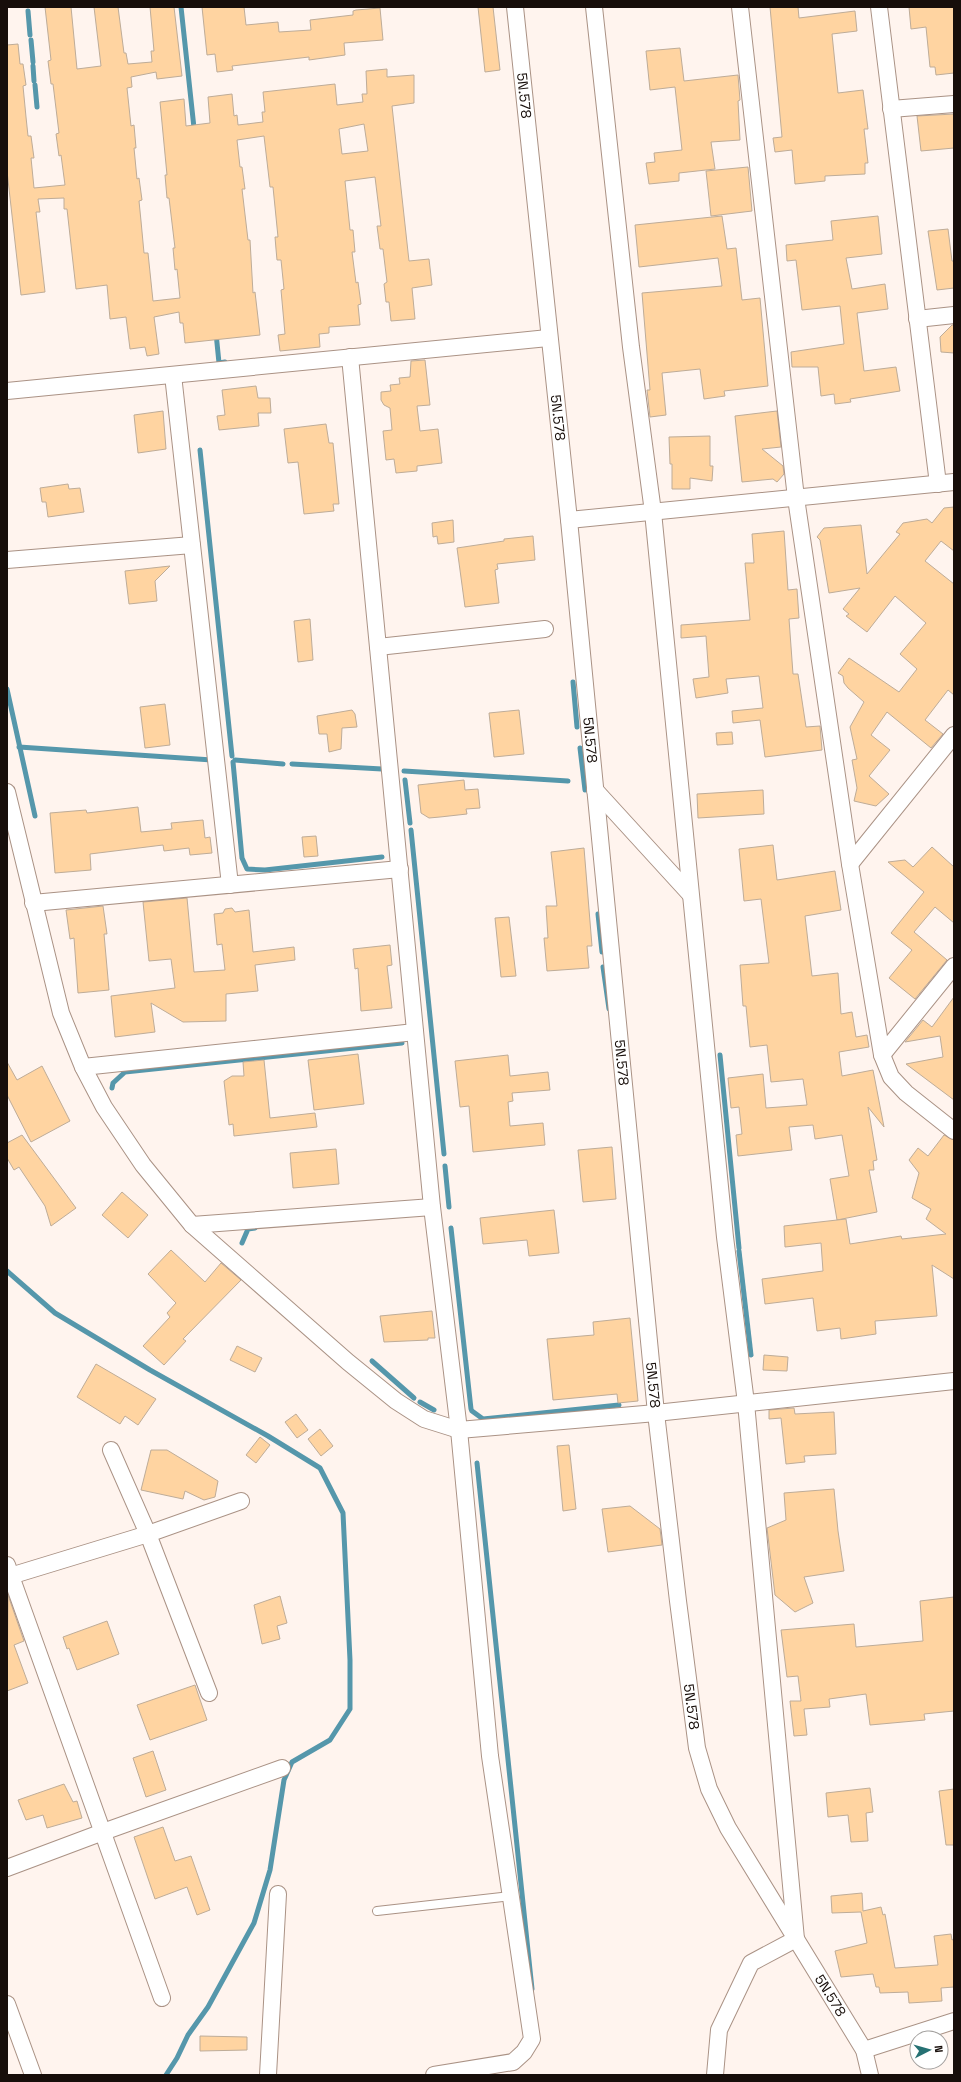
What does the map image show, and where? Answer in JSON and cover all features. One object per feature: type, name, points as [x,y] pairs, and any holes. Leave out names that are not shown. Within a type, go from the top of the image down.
[{"type":"street","name":"5N.578","points":[[515,7],[548,338],[569,520],[656,1413],[697,1748],[709,1789],[728,1828],[864,2050],[870,2075]]},
{"type":"street","points":[[594,7],[631,347],[654,512],[690,894],[725,1237],[746,1403],[796,1939],[751,1963],[718,2030],[715,2075]]},
{"type":"street","points":[[740,7],[796,498],[850,864],[882,1055],[891,1077],[906,1094],[954,1131]]},
{"type":"street","points":[[879,7],[938,484]]},
{"type":"street","points":[[891,109],[954,104]]},
{"type":"street","points":[[917,319],[954,315]]},
{"type":"street","points":[[7,391],[548,338]]},
{"type":"street","points":[[350,357],[432,1207],[459,1430],[490,1756],[532,2039],[524,2052],[513,2062],[434,2075]]},
{"type":"street","points":[[173,375],[230,885]]},
{"type":"street","points":[[569,520],[954,482]]},
{"type":"street","points":[[7,560],[192,545]]},
{"type":"street","points":[[378,647],[544,629]]},
{"type":"street","points":[[850,864],[954,735]]},
{"type":"street","points":[[595,790],[690,894]]},
{"type":"street","points":[[7,792],[61,1013],[83,1067],[104,1107],[142,1165],[192,1225],[348,1362],[396,1401],[424,1419],[459,1430],[656,1413],[954,1381]]},
{"type":"street","points":[[33,903],[400,870]]},
{"type":"street","points":[[882,1055],[954,966]]},
{"type":"street","points":[[83,1067],[415,1032]]},
{"type":"street","points":[[192,1225],[432,1207]]},
{"type":"street","points":[[111,1450],[148,1534],[209,1693]]},
{"type":"street","points":[[162,1998],[8,1573],[148,1534],[241,1501]]},
{"type":"street","points":[[7,1868],[282,1768]]},
{"type":"street","points":[[268,2075],[278,1894]]},
{"type":"street","points":[[7,2004],[33,2075]]},
{"type":"street","points":[[864,2050],[954,2021]]},
{"type":"lane","points":[[377,1911],[511,1896]]},
{"type":"building","points":[[45,7],[71,7],[77,69],[101,66],[94,7],[118,7],[124,53],[126,53],[128,64],[152,62],[151,51],[154,51],[150,7],[174,7],[182,76],[157,79],[156,72],[131,77],[132,87],[127,88],[131,126],[134,125],[136,148],[134,148],[137,179],[139,178],[142,200],[139,201],[144,253],[148,253],[153,301],[180,298],[177,269],[175,270],[173,248],[175,248],[169,198],[167,198],[165,175],[167,175],[160,102],[184,99],[186,126],[210,123],[208,97],[232,94],[234,116],[237,115],[238,125],[263,122],[262,112],[265,112],[263,92],[335,84],[337,105],[363,102],[362,94],[367,94],[366,71],[387,69],[387,77],[414,75],[414,103],[392,106],[409,261],[429,259],[432,285],[412,288],[415,319],[391,321],[389,302],[386,302],[384,284],[387,282],[383,249],[380,249],[377,226],[381,226],[375,177],[345,181],[350,230],[353,230],[355,252],[352,252],[356,283],[358,282],[361,304],[358,305],[360,325],[329,327],[329,333],[319,334],[320,347],[280,351],[278,335],[285,334],[281,290],[284,289],[281,260],[277,260],[275,237],[278,237],[273,187],[270,187],[264,136],[237,140],[240,167],[242,167],[245,189],[242,189],[248,240],[250,240],[253,293],[255,292],[260,335],[185,343],[183,323],[180,323],[179,312],[154,317],[159,354],[147,356],[145,347],[130,349],[126,317],[110,319],[107,285],[76,289],[67,209],[64,209],[64,198],[38,199],[40,212],[36,212],[45,292],[21,295],[7,171],[7,45],[18,44],[20,64],[23,64],[26,85],[23,86],[28,136],[31,136],[34,158],[31,158],[34,188],[65,185],[61,155],[59,156],[56,134],[59,133],[53,84],[51,84],[48,61],[51,60]],"holes":[[[364,124],[368,151],[342,154],[339,129]]]},
{"type":"building","points":[[202,7],[244,7],[246,25],[278,22],[279,32],[311,30],[310,20],[353,15],[353,11],[356,10],[380,8],[383,40],[344,43],[345,55],[309,60],[309,57],[232,66],[233,70],[217,72],[215,54],[207,55]]},
{"type":"building","points":[[478,7],[493,7],[500,70],[485,72]]},
{"type":"building","points":[[770,7],[798,7],[799,18],[855,11],[857,31],[832,34],[838,93],[863,90],[868,129],[864,129],[868,163],[865,163],[865,174],[825,176],[825,181],[795,184],[792,150],[775,152],[773,138],[782,137]]},
{"type":"building","points":[[909,7],[954,7],[954,73],[936,75],[935,67],[930,67],[926,27],[911,29]]},
{"type":"building","points":[[680,48],[684,81],[738,75],[740,100],[738,101],[740,140],[711,142],[715,169],[679,173],[679,181],[649,184],[646,163],[655,162],[654,153],[682,150],[675,87],[650,90],[646,51]]},
{"type":"building","points":[[954,114],[954,148],[921,151],[917,116]]},
{"type":"building","points":[[748,167],[752,211],[711,216],[706,171]]},
{"type":"building","points":[[722,216],[727,249],[736,248],[742,300],[760,298],[768,386],[724,391],[725,396],[704,399],[700,369],[662,373],[666,415],[650,417],[647,390],[650,390],[642,293],[722,286],[718,258],[639,267],[635,225]]},
{"type":"building","points":[[878,216],[882,254],[846,258],[852,289],[885,284],[888,309],[857,313],[864,371],[896,367],[900,391],[850,399],[851,402],[835,404],[834,394],[821,396],[818,367],[792,367],[791,352],[844,344],[840,306],[802,310],[796,260],[787,261],[786,245],[833,240],[831,221]]},
{"type":"building","points":[[948,229],[952,261],[954,261],[954,288],[937,290],[928,231]]},
{"type":"building","points":[[952,325],[954,325],[954,353],[941,352],[940,337]]},
{"type":"building","points":[[425,360],[430,405],[417,406],[420,431],[438,429],[442,463],[417,466],[417,471],[396,473],[394,459],[386,460],[383,431],[392,430],[390,408],[384,405],[381,400],[381,392],[391,391],[390,385],[400,384],[399,378],[410,377],[411,361]]},
{"type":"building","points":[[256,386],[258,398],[270,398],[271,413],[258,413],[259,426],[219,430],[217,416],[225,415],[222,390]]},
{"type":"building","points":[[163,411],[166,449],[138,453],[134,415]]},
{"type":"building","points":[[777,411],[781,447],[762,449],[783,466],[784,474],[777,482],[773,479],[742,482],[735,416]]},
{"type":"building","points":[[326,424],[329,443],[333,443],[339,504],[333,504],[334,511],[304,514],[298,462],[288,463],[284,429]]},
{"type":"building","points":[[710,436],[710,466],[713,466],[712,481],[690,478],[690,489],[672,489],[672,464],[670,464],[669,437]]},
{"type":"building","points":[[68,484],[69,489],[80,488],[84,512],[48,517],[46,502],[42,502],[40,488]]},
{"type":"building","points":[[954,507],[954,551],[941,541],[925,561],[954,584],[954,695],[948,690],[925,720],[943,734],[931,748],[887,712],[871,735],[890,750],[869,776],[889,794],[876,806],[854,801],[857,788],[852,760],[857,759],[850,727],[864,702],[848,688],[844,683],[843,676],[838,673],[849,658],[899,692],[917,669],[900,654],[926,623],[895,596],[867,632],[846,616],[849,614],[843,609],[860,588],[829,593],[820,540],[817,537],[824,528],[861,525],[867,574],[900,534],[896,532],[903,523],[927,519],[932,523],[944,508]]},
{"type":"building","points":[[453,520],[454,542],[438,544],[437,536],[433,537],[432,523]]},
{"type":"building","points":[[784,531],[788,590],[797,589],[799,618],[789,619],[793,674],[798,674],[806,727],[820,726],[822,750],[765,757],[760,720],[733,723],[732,711],[763,708],[759,676],[726,679],[728,693],[696,698],[693,679],[709,677],[706,636],[681,638],[681,625],[750,620],[745,563],[754,563],[752,534]]},
{"type":"building","points":[[533,536],[535,560],[497,564],[498,569],[495,570],[499,603],[465,607],[457,548],[504,541],[504,539]]},
{"type":"building","points":[[170,566],[155,581],[157,601],[129,604],[125,571]]},
{"type":"building","points":[[310,619],[313,660],[298,662],[294,621]]},
{"type":"building","points":[[165,704],[170,745],[145,748],[140,707]]},
{"type":"building","points":[[352,710],[355,714],[357,727],[342,728],[341,749],[329,752],[327,734],[319,734],[317,716]]},
{"type":"building","points":[[519,710],[524,754],[494,757],[489,713]]},
{"type":"building","points":[[732,732],[733,744],[717,745],[716,733]]},
{"type":"building","points":[[464,780],[465,790],[478,789],[480,808],[466,809],[467,814],[429,818],[421,813],[418,785]]},
{"type":"building","points":[[763,790],[764,814],[698,818],[697,794]]},
{"type":"building","points":[[138,807],[141,832],[172,829],[171,823],[203,820],[205,838],[210,837],[212,853],[190,855],[189,848],[164,851],[163,845],[90,854],[91,870],[55,873],[50,813],[86,810],[87,813]]},
{"type":"building","points":[[316,836],[318,856],[304,857],[302,837]]},
{"type":"building","points":[[773,845],[777,880],[835,871],[841,910],[805,916],[812,976],[838,973],[841,1014],[852,1012],[856,1037],[867,1035],[869,1047],[839,1052],[842,1076],[873,1070],[884,1127],[868,1107],[877,1160],[873,1161],[874,1170],[869,1170],[877,1212],[837,1220],[830,1179],[849,1176],[842,1135],[815,1139],[813,1125],[789,1127],[792,1150],[738,1156],[736,1135],[742,1134],[739,1107],[731,1108],[728,1078],[763,1074],[766,1108],[807,1105],[803,1079],[771,1082],[767,1045],[750,1047],[746,1006],[743,1006],[740,965],[769,963],[761,899],[744,901],[739,849]]},
{"type":"building","points":[[932,847],[954,867],[954,923],[935,907],[914,932],[947,960],[915,999],[889,978],[912,950],[891,933],[924,892],[888,862],[905,860],[913,867]]},
{"type":"building","points":[[584,848],[592,946],[587,946],[589,968],[547,971],[544,938],[548,938],[546,906],[557,906],[551,852]]},
{"type":"building","points":[[187,898],[194,972],[225,970],[222,944],[217,945],[214,914],[223,913],[225,909],[232,908],[235,912],[249,910],[253,952],[294,947],[295,960],[255,965],[258,991],[226,994],[226,1021],[183,1022],[151,1003],[155,1032],[115,1037],[111,996],[175,988],[171,959],[149,961],[143,902]]},
{"type":"building","points":[[103,906],[107,934],[104,934],[109,990],[78,993],[74,938],[70,939],[66,910]]},
{"type":"building","points":[[509,917],[516,976],[501,977],[495,918]]},
{"type":"building","points":[[390,945],[392,965],[387,966],[392,1008],[361,1011],[358,968],[355,969],[353,949]]},
{"type":"building","points":[[954,997],[954,1100],[906,1064],[943,1057],[940,1036],[905,1042],[923,1020],[932,1027]]},
{"type":"building","points":[[358,1054],[364,1104],[314,1110],[308,1060]]},
{"type":"building","points":[[508,1055],[510,1076],[548,1072],[550,1090],[512,1093],[513,1101],[508,1102],[510,1126],[543,1123],[545,1145],[473,1152],[469,1106],[460,1107],[455,1061]]},
{"type":"building","points":[[264,1060],[270,1118],[315,1113],[317,1127],[234,1136],[233,1124],[229,1125],[224,1081],[232,1076],[244,1076],[243,1062]]},
{"type":"building","points":[[7,1062],[17,1080],[42,1066],[70,1121],[31,1142],[7,1095]]},
{"type":"building","points":[[22,1135],[76,1208],[51,1226],[45,1206],[19,1167],[14,1170],[7,1158],[7,1143]]},
{"type":"building","points":[[944,1135],[954,1140],[954,1279],[932,1265],[937,1316],[875,1321],[876,1334],[841,1339],[840,1328],[817,1331],[813,1298],[765,1304],[762,1279],[823,1271],[821,1243],[785,1247],[784,1226],[846,1219],[850,1244],[901,1236],[902,1239],[946,1234],[926,1219],[931,1209],[912,1198],[919,1173],[909,1160],[918,1148],[928,1156]]},
{"type":"building","points":[[612,1147],[616,1199],[583,1202],[578,1150]]},
{"type":"building","points":[[336,1149],[339,1184],[293,1188],[290,1153]]},
{"type":"building","points":[[122,1192],[148,1215],[128,1238],[102,1215]]},
{"type":"building","points":[[554,1210],[559,1253],[529,1256],[527,1240],[483,1244],[480,1218]]},
{"type":"building","points":[[171,1250],[205,1282],[221,1263],[241,1280],[183,1339],[186,1341],[164,1365],[143,1346],[170,1317],[167,1313],[176,1303],[148,1274]]},
{"type":"building","points":[[432,1311],[435,1338],[428,1338],[428,1340],[384,1342],[380,1316]]},
{"type":"building","points":[[630,1318],[638,1401],[618,1403],[617,1394],[553,1400],[547,1339],[594,1335],[593,1322]]},
{"type":"building","points":[[237,1346],[262,1358],[255,1372],[230,1360]]},
{"type":"building","points":[[764,1355],[788,1357],[787,1371],[763,1370]]},
{"type":"building","points":[[96,1364],[156,1399],[138,1425],[125,1416],[120,1424],[77,1397]]},
{"type":"building","points":[[794,1408],[795,1414],[834,1412],[836,1454],[804,1456],[805,1462],[786,1464],[781,1418],[769,1419],[769,1410]]},
{"type":"building","points":[[296,1414],[308,1430],[297,1438],[285,1422]]},
{"type":"building","points":[[320,1429],[333,1446],[321,1456],[308,1439]]},
{"type":"building","points":[[260,1437],[270,1445],[256,1463],[246,1455]]},
{"type":"building","points":[[569,1445],[576,1509],[563,1511],[557,1446]]},
{"type":"building","points":[[151,1450],[167,1450],[218,1481],[215,1497],[204,1500],[185,1491],[183,1499],[141,1490]]},
{"type":"building","points":[[834,1489],[844,1571],[804,1577],[813,1603],[795,1612],[775,1595],[767,1528],[786,1520],[784,1493]]},
{"type":"building","points":[[630,1506],[660,1529],[662,1545],[608,1552],[602,1509]]},
{"type":"building","points":[[8,1595],[24,1641],[14,1645],[28,1683],[7,1691]]},
{"type":"building","points":[[280,1596],[287,1623],[277,1626],[280,1639],[262,1644],[254,1605]]},
{"type":"building","points":[[954,1597],[954,1711],[924,1714],[925,1720],[870,1725],[866,1694],[829,1699],[830,1707],[804,1709],[807,1735],[794,1736],[790,1701],[801,1701],[798,1676],[787,1677],[781,1630],[854,1624],[856,1647],[923,1641],[920,1601]]},
{"type":"building","points":[[107,1621],[119,1654],[77,1670],[69,1648],[67,1649],[63,1637]]},
{"type":"building","points":[[195,1685],[207,1720],[150,1740],[137,1705]]},
{"type":"building","points":[[153,1751],[166,1790],[146,1797],[133,1758]]},
{"type":"building","points":[[64,1784],[73,1802],[77,1801],[82,1818],[47,1828],[43,1815],[26,1820],[18,1800]]},
{"type":"building","points":[[870,1788],[873,1812],[866,1813],[868,1841],[851,1842],[848,1815],[828,1817],[826,1793]]},
{"type":"building","points":[[954,1789],[954,1845],[946,1845],[939,1791]]},
{"type":"building","points":[[163,1827],[175,1861],[191,1856],[210,1910],[197,1915],[187,1887],[155,1899],[134,1837]]},
{"type":"building","points":[[862,1893],[863,1911],[881,1907],[883,1915],[885,1914],[895,1968],[938,1965],[934,1936],[951,1934],[952,1940],[954,1939],[954,1987],[941,1988],[942,2001],[909,2003],[908,1992],[880,1993],[879,1987],[876,1987],[873,1974],[841,1977],[835,1951],[867,1943],[861,1912],[832,1913],[831,1896]]},
{"type":"building","points":[[200,2036],[247,2037],[247,2050],[200,2051]]},
{"type":"waterway","points":[[181,7],[194,128]]},
{"type":"waterway","points":[[28,11],[30,35]]},
{"type":"waterway","points":[[31,40],[33,62]]},
{"type":"waterway","points":[[33,66],[34,81]]},
{"type":"waterway","points":[[35,85],[37,107]]},
{"type":"waterway","points":[[216,333],[219,363],[225,362]]},
{"type":"waterway","points":[[200,450],[232,756]]},
{"type":"waterway","points":[[573,682],[577,727]]},
{"type":"waterway","points":[[7,689],[35,816]]},
{"type":"waterway","points":[[19,747],[212,760]]},
{"type":"waterway","points":[[580,748],[585,790]]},
{"type":"waterway","points":[[235,760],[283,764]]},
{"type":"waterway","points":[[233,762],[242,858],[247,869],[265,870],[382,857]]},
{"type":"waterway","points":[[292,764],[382,769]]},
{"type":"waterway","points":[[404,771],[568,781]]},
{"type":"waterway","points":[[405,780],[410,823]]},
{"type":"waterway","points":[[411,830],[444,1154]]},
{"type":"waterway","points":[[598,914],[602,952]]},
{"type":"waterway","points":[[603,967],[609,1009]]},
{"type":"waterway","points":[[112,1088],[113,1083],[125,1072],[402,1043]]},
{"type":"waterway","points":[[720,1055],[739,1248]]},
{"type":"waterway","points":[[445,1166],[449,1207]]},
{"type":"waterway","points":[[242,1243],[248,1229],[255,1228]]},
{"type":"waterway","points":[[451,1228],[471,1409]]},
{"type":"waterway","points":[[739,1251],[751,1355]]},
{"type":"waterway","points":[[7,1271],[55,1313],[150,1370],[268,1436],[320,1468],[343,1513],[350,1660],[350,1709],[330,1740],[292,1762],[284,1780],[270,1870],[254,1923],[208,2007],[188,2035],[177,2058],[166,2075]]},
{"type":"waterway","points":[[372,1361],[414,1398]]},
{"type":"waterway","points":[[420,1402],[434,1410]]},
{"type":"waterway","points":[[472,1411],[483,1419],[619,1405]]},
{"type":"waterway","points":[[477,1463],[532,1989]]}]
